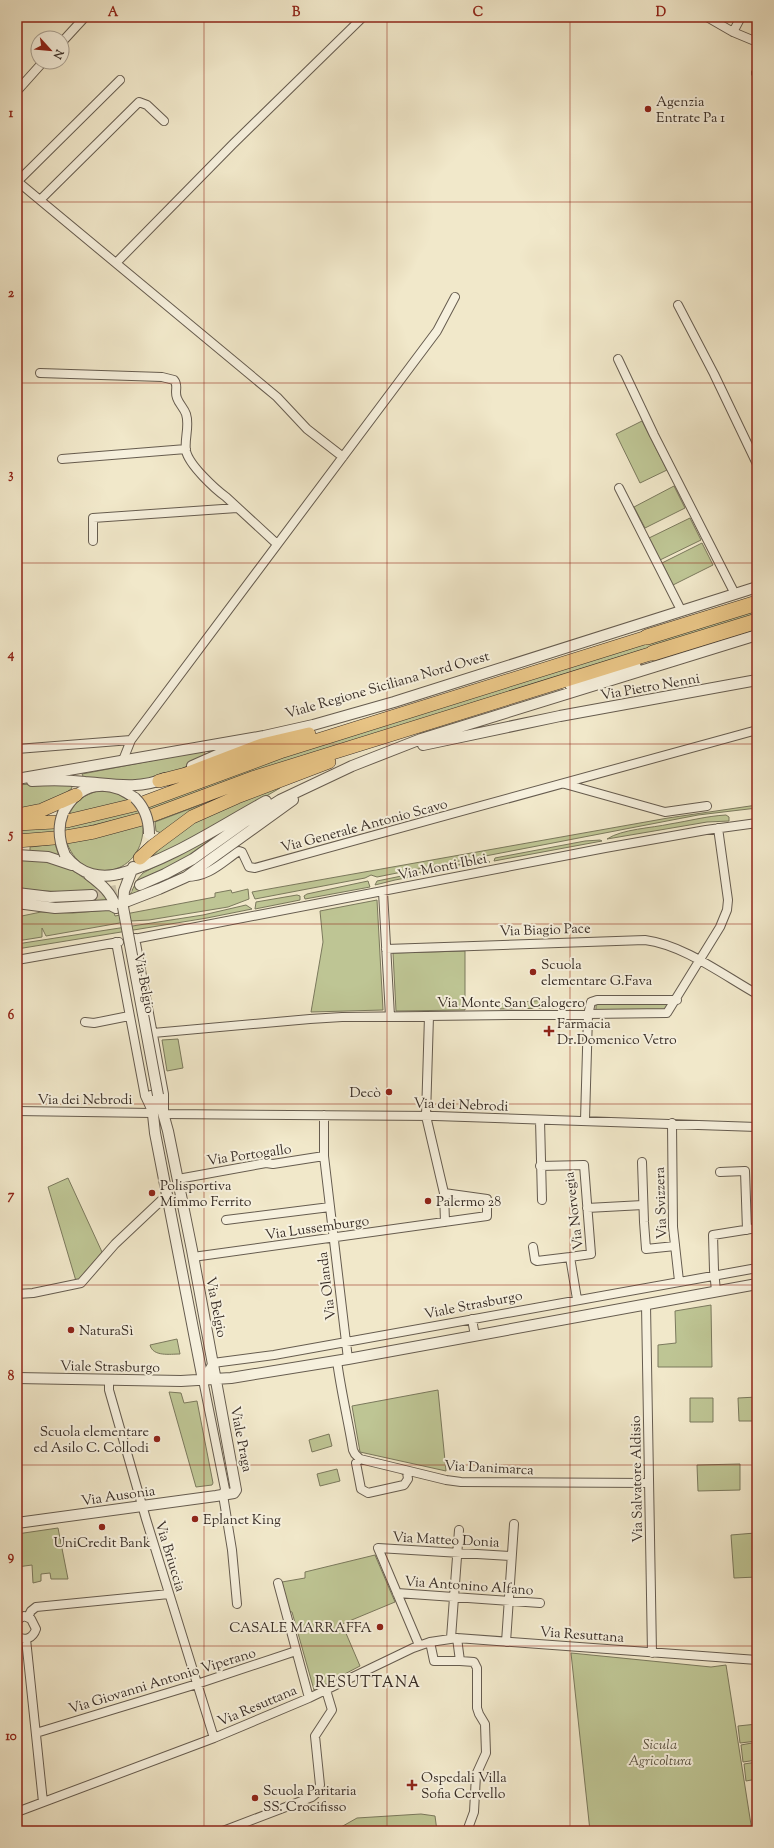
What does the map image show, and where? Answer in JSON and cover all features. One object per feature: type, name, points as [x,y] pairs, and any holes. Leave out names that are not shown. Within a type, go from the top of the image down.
[{"type":"highway","points":[[647,637],[757,603]]},
{"type":"highway","points":[[653,653],[757,621]]},
{"type":"main road","points":[[17,824],[61,819],[138,802],[283,751],[647,637]]},
{"type":"main road","points":[[17,841],[94,832],[147,817],[252,778],[653,653]]},
{"type":"main road","points":[[159,781],[186,774],[262,745],[449,699]]},
{"type":"main road","points":[[136,864],[166,836],[192,817],[238,797],[454,714]]},
{"type":"main road","points":[[17,815],[42,810],[76,795]]},
{"type":"street","points":[[70,34],[86,17]]},
{"type":"street","points":[[116,263],[233,144],[363,17]]},
{"type":"street","points":[[708,17],[733,32],[757,42]]},
{"type":"street","points":[[733,32],[741,17]]},
{"type":"street","points":[[17,91],[36,70]]},
{"type":"street","points":[[120,80],[17,182],[277,397],[307,429],[343,456]]},
{"type":"street","points":[[40,200],[139,102],[147,105],[164,121]]},
{"type":"street","points":[[123,760],[131,740],[437,331],[455,297]]},
{"type":"street","points":[[678,306],[714,374],[757,464]]},
{"type":"street","points":[[618,359],[654,435],[735,594]]},
{"type":"street","points":[[40,373],[162,377],[174,380],[177,386],[177,398],[186,415],[186,450],[189,456],[198,470],[277,544]]},
{"type":"street","points":[[62,459],[186,450]]},
{"type":"street","points":[[618,488],[681,610]]},
{"type":"street","points":[[93,542],[93,518],[237,508]]},
{"type":"street","name":"Viale Regione Siciliana Nord Ovest","points":[[17,780],[264,736],[313,725],[394,702],[757,587]]},
{"type":"street","points":[[17,855],[48,856],[82,871],[104,877],[119,874],[136,864],[151,863],[190,844],[284,792],[382,754],[428,737],[757,636]]},
{"type":"street","points":[[505,698],[566,686],[667,659],[694,655]]},
{"type":"street","name":"Via Pietro Nenni","points":[[382,754],[548,718],[757,680]]},
{"type":"street","name":"Via Pietro Nenni","points":[[539,703],[526,710],[524,716],[530,719],[548,718]]},
{"type":"street","name":"Via Generale Antonio Scavo","points":[[186,877],[203,875],[211,872],[239,851],[245,856],[248,867],[255,868],[757,730]]},
{"type":"street","points":[[17,780],[69,781],[105,785],[136,784],[159,781],[206,759],[264,736]]},
{"type":"street","points":[[17,749],[131,740]]},
{"type":"street","points":[[140,885],[178,868],[268,808],[352,766]]},
{"type":"street","points":[[17,903],[55,908],[110,905],[120,908],[128,901],[186,877],[320,782]]},
{"type":"street","points":[[564,784],[665,812],[708,806]]},
{"type":"street","points":[[82,871],[65,855],[59,833],[59,825],[61,819],[76,795],[89,788],[105,785],[120,789],[138,802],[147,818],[149,834],[147,846],[136,864]]},
{"type":"street","name":"Via Monti Iblei","points":[[135,939],[718,828],[757,823]]},
{"type":"street","name":"Via Monte San Calogero","points":[[154,1033],[310,1019],[390,1016],[665,1014],[670,1012],[720,927],[727,910],[728,900],[718,828]]},
{"type":"street","name":"Via Belgio","points":[[136,864],[124,890],[120,908],[154,1095],[152,1112],[154,1133],[203,1380]]},
{"type":"street","name":"Via Belgio","points":[[82,871],[106,890],[120,908]]},
{"type":"street","points":[[383,892],[390,1016]]},
{"type":"street","points":[[17,893],[50,896],[92,895]]},
{"type":"street","name":"Via Belgio","points":[[135,939],[154,1033],[164,1094],[164,1114],[186,1218],[216,1379]]},
{"type":"street","name":"Via Biagio Pace","points":[[386,949],[636,939],[662,943],[700,961],[757,994]]},
{"type":"street","name":"Via Belgio","points":[[17,960],[117,942],[129,1016],[145,1096],[152,1112]]},
{"type":"street","points":[[585,1120],[589,1006],[594,1000],[677,1000]]},
{"type":"street","points":[[85,1022],[94,1023],[129,1016]]},
{"type":"street","points":[[429,1016],[426,1116],[444,1193],[445,1222]]},
{"type":"street","name":"Via Belgio","points":[[154,1095],[164,1114]]},
{"type":"street","name":"Via dei Nebrodi","points":[[17,1112],[152,1112]]},
{"type":"street","name":"Via dei Nebrodi","points":[[164,1114],[426,1116],[585,1120],[757,1127]]},
{"type":"street","name":"Via Olanda","points":[[324,1115],[324,1156],[348,1359]]},
{"type":"street","points":[[540,1120],[542,1200]]},
{"type":"street","name":"Via Svizzera","points":[[672,1123],[673,1227],[679,1281]]},
{"type":"street","name":"Via Portogallo","points":[[178,1179],[266,1163],[273,1164],[324,1156]]},
{"type":"street","points":[[642,1162],[646,1248],[675,1246]]},
{"type":"street","name":"Via Norvegia","points":[[540,1166],[584,1165],[591,1254],[570,1257],[577,1299]]},
{"type":"street","points":[[720,1172],[745,1171],[747,1230]]},
{"type":"street","name":"Via Lussemburgo","points":[[193,1257],[487,1216],[487,1199],[444,1193]]},
{"type":"street","points":[[17,1294],[33,1293],[81,1283],[115,1244],[167,1195]]},
{"type":"street","points":[[587,1208],[643,1205]]},
{"type":"street","points":[[226,1220],[330,1207]]},
{"type":"street","points":[[172,1220],[179,1223],[183,1222],[186,1218]]},
{"type":"street","points":[[716,1291],[713,1235],[757,1228]]},
{"type":"street","points":[[177,1243],[179,1239],[184,1237],[190,1240]]},
{"type":"street","points":[[533,1247],[535,1260],[537,1261],[570,1257]]},
{"type":"street","name":"Viale Strasburgo","points":[[214,1363],[263,1357],[577,1299],[757,1268]]},
{"type":"street","name":"Viale Strasburgo","points":[[17,1378],[203,1380],[269,1373],[757,1284]]},
{"type":"street","name":"Via Salvatore Aldisio","points":[[646,1305],[652,1653]]},
{"type":"street","points":[[472,1319],[475,1336]]},
{"type":"street","points":[[337,1361],[342,1396],[353,1450],[360,1460],[356,1463],[361,1489],[368,1493],[404,1485],[408,1479],[407,1472],[404,1470]]},
{"type":"street","points":[[203,1380],[214,1363]]},
{"type":"street","name":"Viale Praga","points":[[216,1379],[236,1487],[234,1493],[224,1494]]},
{"type":"street","name":"Via Briuccia","points":[[109,1380],[109,1390],[143,1506],[214,1738]]},
{"type":"street","name":"Viale Praga","points":[[203,1380],[225,1489],[224,1494],[238,1604]]},
{"type":"street","name":"Via Danimarca","points":[[360,1460],[461,1482],[649,1483]]},
{"type":"street","name":"Via Ausonia","points":[[17,1523],[224,1494]]},
{"type":"street","points":[[506,1642],[514,1524]]},
{"type":"street","points":[[459,1530],[454,1596],[454,1638],[460,1661]]},
{"type":"street","name":"Via Matteo Donia","points":[[397,1592],[378,1548],[512,1556]]},
{"type":"street","points":[[278,1583],[309,1698]]},
{"type":"street","points":[[397,1592],[419,1645]]},
{"type":"street","name":"Via Antonino Alfano","points":[[397,1592],[540,1602]]},
{"type":"street","points":[[28,1617],[31,1611],[36,1607],[169,1594]]},
{"type":"street","points":[[17,1620],[20,1617],[28,1617],[34,1621],[36,1629],[33,1636],[26,1639],[17,1636]]},
{"type":"street","name":"Via Resuttana","points":[[17,1812],[214,1738],[309,1698],[419,1645],[430,1642],[454,1638],[757,1660]]},
{"type":"street","points":[[26,1639],[43,1802]]},
{"type":"street","points":[[430,1642],[434,1662],[460,1661],[476,1664],[477,1708],[479,1714],[484,1720],[486,1754],[476,1775],[474,1812],[467,1831]]},
{"type":"street","name":"Via Giovanni Antonio Viperano","points":[[36,1733],[197,1684],[296,1651]]},
{"type":"street","points":[[223,1831],[312,1797],[318,1792],[320,1785],[316,1736],[332,1707],[326,1690]]},
{"type":"green space","points":[[642,421],[667,470],[640,483],[616,434]]},
{"type":"green space","points":[[674,486],[685,508],[645,528],[634,507]]},
{"type":"green space","points":[[690,518],[701,540],[660,560],[649,538]]},
{"type":"green space","points":[[702,543],[713,565],[673,585],[662,563]]},
{"type":"green space","points":[[757,608],[757,614],[472,703],[151,811],[73,830],[17,836],[17,830],[50,827],[233,772]]},
{"type":"green space","points":[[203,751],[205,753],[204,757],[175,772],[165,776],[145,780],[135,781],[84,778],[82,774]]},
{"type":"green space","points":[[256,784],[161,833],[156,831],[155,822]]},
{"type":"green space","points":[[17,785],[71,785],[72,788],[57,800],[17,811]]},
{"type":"green space","points":[[279,785],[280,788],[234,815],[150,860],[150,857],[187,823]]},
{"type":"green space","points":[[98,791],[114,792],[130,801],[69,815],[80,799],[88,794]]},
{"type":"green space","points":[[757,805],[757,808],[698,815],[377,877],[371,875],[365,878],[255,899],[252,892],[668,818]]},
{"type":"green space","points":[[726,815],[729,817],[729,821],[707,822],[607,839],[629,831],[705,817]]},
{"type":"green space","points":[[143,825],[141,842],[134,855],[125,865],[112,870],[99,871],[87,867],[76,858],[67,843]]},
{"type":"green space","points":[[226,829],[194,854],[173,866],[139,881],[142,891],[130,895],[137,880],[143,873]]},
{"type":"green space","points":[[585,841],[602,841],[494,861],[495,858]]},
{"type":"green space","points":[[55,844],[59,856],[30,851],[30,847]]},
{"type":"green space","points":[[17,858],[42,859],[70,869],[87,880],[108,900],[93,902],[92,891],[73,892],[17,888]]},
{"type":"green space","points":[[485,859],[490,862],[375,885],[377,881]]},
{"type":"green space","points":[[368,881],[370,887],[305,899],[304,896],[307,894]]},
{"type":"green space","points":[[248,889],[249,899],[228,907],[149,920],[131,921],[46,936],[42,928],[42,937],[17,941],[17,917],[41,912],[73,913],[108,910],[114,912],[115,916],[215,897],[215,893],[231,890],[232,893]]},
{"type":"green space","points":[[297,895],[300,896],[300,900],[255,909],[256,902]]},
{"type":"green space","points":[[377,900],[383,1010],[311,1012],[323,942],[320,911]]},
{"type":"green space","points":[[246,905],[252,909],[207,918],[17,949],[17,944],[203,915]]},
{"type":"green space","points":[[465,951],[465,1010],[396,1011],[393,953]]},
{"type":"green space","points":[[546,1000],[555,1001],[557,1008],[500,1009],[501,1004]]},
{"type":"green space","points":[[596,1003],[669,1003],[665,1010],[596,1012]]},
{"type":"green space","points":[[178,1039],[183,1068],[167,1071],[162,1040]]},
{"type":"green space","points":[[68,1178],[102,1252],[80,1279],[76,1281],[48,1187]]},
{"type":"green space","points":[[711,1305],[712,1367],[658,1367],[658,1345],[676,1343],[675,1311]]},
{"type":"green space","points":[[177,1339],[180,1354],[158,1353],[152,1349],[150,1345]]},
{"type":"green space","points":[[438,1390],[446,1471],[360,1452],[352,1406]]},
{"type":"green space","points":[[169,1392],[181,1393],[184,1403],[197,1401],[213,1483],[212,1485],[196,1487]]},
{"type":"green space","points":[[757,1397],[757,1421],[739,1421],[738,1398]]},
{"type":"green space","points":[[690,1398],[713,1398],[713,1422],[690,1422]]},
{"type":"green space","points":[[329,1434],[332,1446],[312,1452],[309,1440]]},
{"type":"green space","points":[[740,1464],[740,1490],[698,1491],[697,1465]]},
{"type":"green space","points":[[337,1469],[340,1481],[320,1486],[317,1474]]},
{"type":"green space","points":[[58,1528],[68,1579],[51,1579],[50,1573],[41,1574],[41,1581],[33,1583],[32,1565],[17,1567],[17,1534]]},
{"type":"green space","points":[[755,1533],[757,1577],[734,1578],[731,1535]]},
{"type":"green space","points":[[375,1555],[395,1602],[342,1624],[360,1666],[314,1690],[292,1612],[289,1611],[282,1582],[305,1578],[305,1572]]},
{"type":"green space","name":"Sicula Agricoltura","points":[[571,1653],[711,1667],[726,1665],[752,1831],[590,1831]]},
{"type":"green space","points":[[757,1724],[757,1741],[740,1743],[738,1726]]},
{"type":"green space","points":[[757,1742],[757,1760],[743,1762],[741,1745]]},
{"type":"green space","points":[[757,1762],[757,1779],[746,1781],[744,1764]]},
{"type":"green space","points":[[421,1814],[435,1816],[437,1831],[334,1831],[357,1818]]},
{"type":"tunnel","points":[[92,895],[140,885]]},
{"type":"place","name":"Agenzia Entrate Pa 1","points":[[648,109]]},
{"type":"place","name":"Scuola elementare G.Fava","points":[[533,972]]},
{"type":"place","name":"Farmacia Dr.Domenico Vetro","points":[[549,1031]]},
{"type":"place","name":"Decò","points":[[389,1092]]},
{"type":"place","name":"Polisportiva Mimmo Ferrito","points":[[152,1193]]},
{"type":"place","name":"Palermo 28","points":[[428,1201]]},
{"type":"place","name":"NaturaSì","points":[[71,1330]]},
{"type":"place","name":"Scuola elementare ed Asilo C. Collodi","points":[[157,1439]]},
{"type":"place","name":"Eplanet King","points":[[195,1519]]},
{"type":"place","name":"UniCredit Bank","points":[[102,1527]]},
{"type":"place","name":"CASALE MARRAFFA","points":[[380,1627]]},
{"type":"place","name":"Ospedali Villa Sofia Cervello","points":[[412,1785]]},
{"type":"place","name":"Scuola Paritaria SS. Crocifisso","points":[[255,1798]]},
{"type":"district","name":"RESUTTANA","points":[[368,1682]]}]
